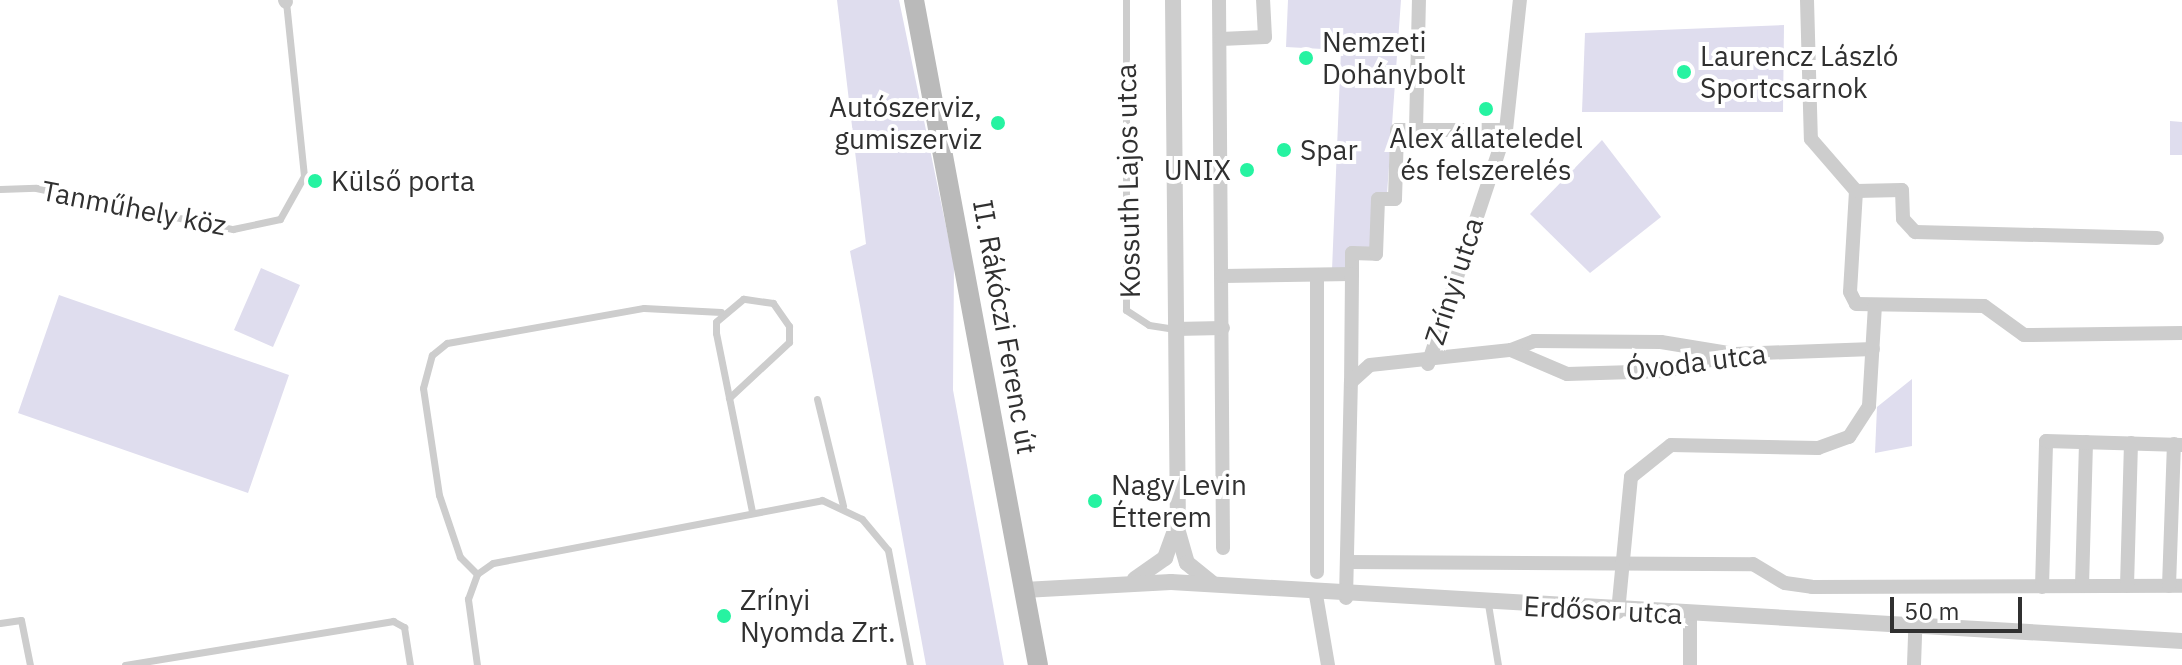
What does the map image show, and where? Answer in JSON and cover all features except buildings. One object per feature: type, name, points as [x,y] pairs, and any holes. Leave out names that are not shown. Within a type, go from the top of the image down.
[{"type":"main road","name":"II. Rákóczi Ferenc út","points":[[914,0],[1038,665]]},
{"type":"street","name":"Kossuth Lajos utca","points":[[1173,0],[1178,520],[1184,556],[1214,585]]},
{"type":"street","points":[[1219,0],[1223,548]]},
{"type":"street","points":[[1221,39],[1265,37],[1263,0]]},
{"type":"street","points":[[1416,130],[1419,0]]},
{"type":"street","name":"Zrínyi utca","points":[[1351,382],[1370,365],[1428,364],[1506,130],[1520,0]]},
{"type":"street","points":[[1807,0],[1811,139],[1856,191],[1850,292],[1856,304],[1984,306],[2024,335],[2182,333]]},
{"type":"street","points":[[1346,598],[1352,253],[1376,254],[1378,199],[1395,199],[1397,130],[1506,130]]},
{"type":"street","points":[[1856,191],[1902,190],[1903,219],[1915,232],[2157,238]]},
{"type":"street","points":[[1223,276],[1352,274]]},
{"type":"street","points":[[1317,275],[1317,572]]},
{"type":"street","points":[[1618,612],[1624,491],[1656,452],[1688,442],[1834,446],[1849,437],[1869,406],[1875,305]]},
{"type":"street","points":[[1175,329],[1223,328]]},
{"type":"street","points":[[1428,364],[1511,350],[1534,341],[1661,342],[1735,354]]},
{"type":"street","name":"Óvoda utca","points":[[1511,350],[1567,374],[1666,371],[1735,354],[1873,349]]},
{"type":"street","points":[[1347,562],[1753,564],[1785,583],[1812,587],[2042,587],[2176,586],[2178,444],[2046,441],[2042,587]]},
{"type":"street","points":[[2082,586],[2086,442]]},
{"type":"street","points":[[2127,586],[2131,443]]},
{"type":"street","points":[[1125,581],[1157,567],[1178,520]]},
{"type":"street","name":"Erdősor utca","points":[[1024,590],[1125,581],[1214,585],[1346,598],[2182,641]]},
{"type":"street","points":[[1316,595],[1328,665]]},
{"type":"street","points":[[1690,615],[1690,665]]},
{"type":"street","points":[[1914,665],[1915,627]]},
{"type":"lane","name":"Kossuth Lajos utca","points":[[1126,0],[1126,310],[1149,325],[1175,329]]},
{"type":"lane","name":"Tanműhely köz","points":[[0,189],[36,188],[233,229],[280,219],[304,176],[285,1]]},
{"type":"lane","points":[[477,574],[460,557],[439,495],[423,388],[432,355],[447,343],[644,308],[721,312],[759,298],[773,303],[789,326],[781,353],[729,398]]},
{"type":"lane","points":[[721,312],[716,333],[752,511]]},
{"type":"lane","points":[[817,399],[843,506]]},
{"type":"lane","points":[[477,665],[468,599],[477,574],[513,557],[801,500],[843,506],[876,533],[895,567],[910,665]]},
{"type":"lane","points":[[1488,604],[1498,665]]},
{"type":"lane","points":[[0,623],[21,620],[30,665]]},
{"type":"lane","points":[[125,665],[393,621],[404,627],[410,665]]},
{"type":"shaded area","points":[[837,0],[899,0],[954,265],[953,390],[1004,665],[926,665],[850,251],[866,244]]},
{"type":"shaded area","points":[[1288,0],[1401,0],[1387,194],[1372,248],[1348,270],[1332,270],[1341,50],[1286,47]]},
{"type":"shaded area","name":"Laurencz László Sportcsarnok","points":[[1784,25],[1783,112],[1582,112],[1585,33]]},
{"type":"shaded area","points":[[2170,121],[2182,122],[2182,155],[2170,155]]},
{"type":"shaded area","points":[[1602,140],[1661,217],[1590,273],[1530,214]]},
{"type":"shaded area","points":[[261,268],[300,285],[273,347],[234,330]]},
{"type":"shaded area","points":[[59,295],[289,375],[248,493],[18,413]]},
{"type":"shaded area","points":[[1912,379],[1912,446],[1875,453],[1877,407]]},
{"type":"place","name":"Nemzeti Dohánybolt","points":[[1306,58]]},
{"type":"place","name":"Laurencz László Sportcsarnok","points":[[1684,72]]},
{"type":"place","name":"Alex állateledel és felszerelés","points":[[1486,109]]},
{"type":"place","name":"Autószerviz, gumiszerviz","points":[[998,123]]},
{"type":"place","name":"Spar","points":[[1284,150]]},
{"type":"place","name":"UNIX","points":[[1247,170]]},
{"type":"place","name":"Külső porta","points":[[315,181]]},
{"type":"place","name":"Nagy Levin Étterem","points":[[1095,501]]},
{"type":"place","name":"Zrínyi Nyomda Zrt.","points":[[724,616]]}]
